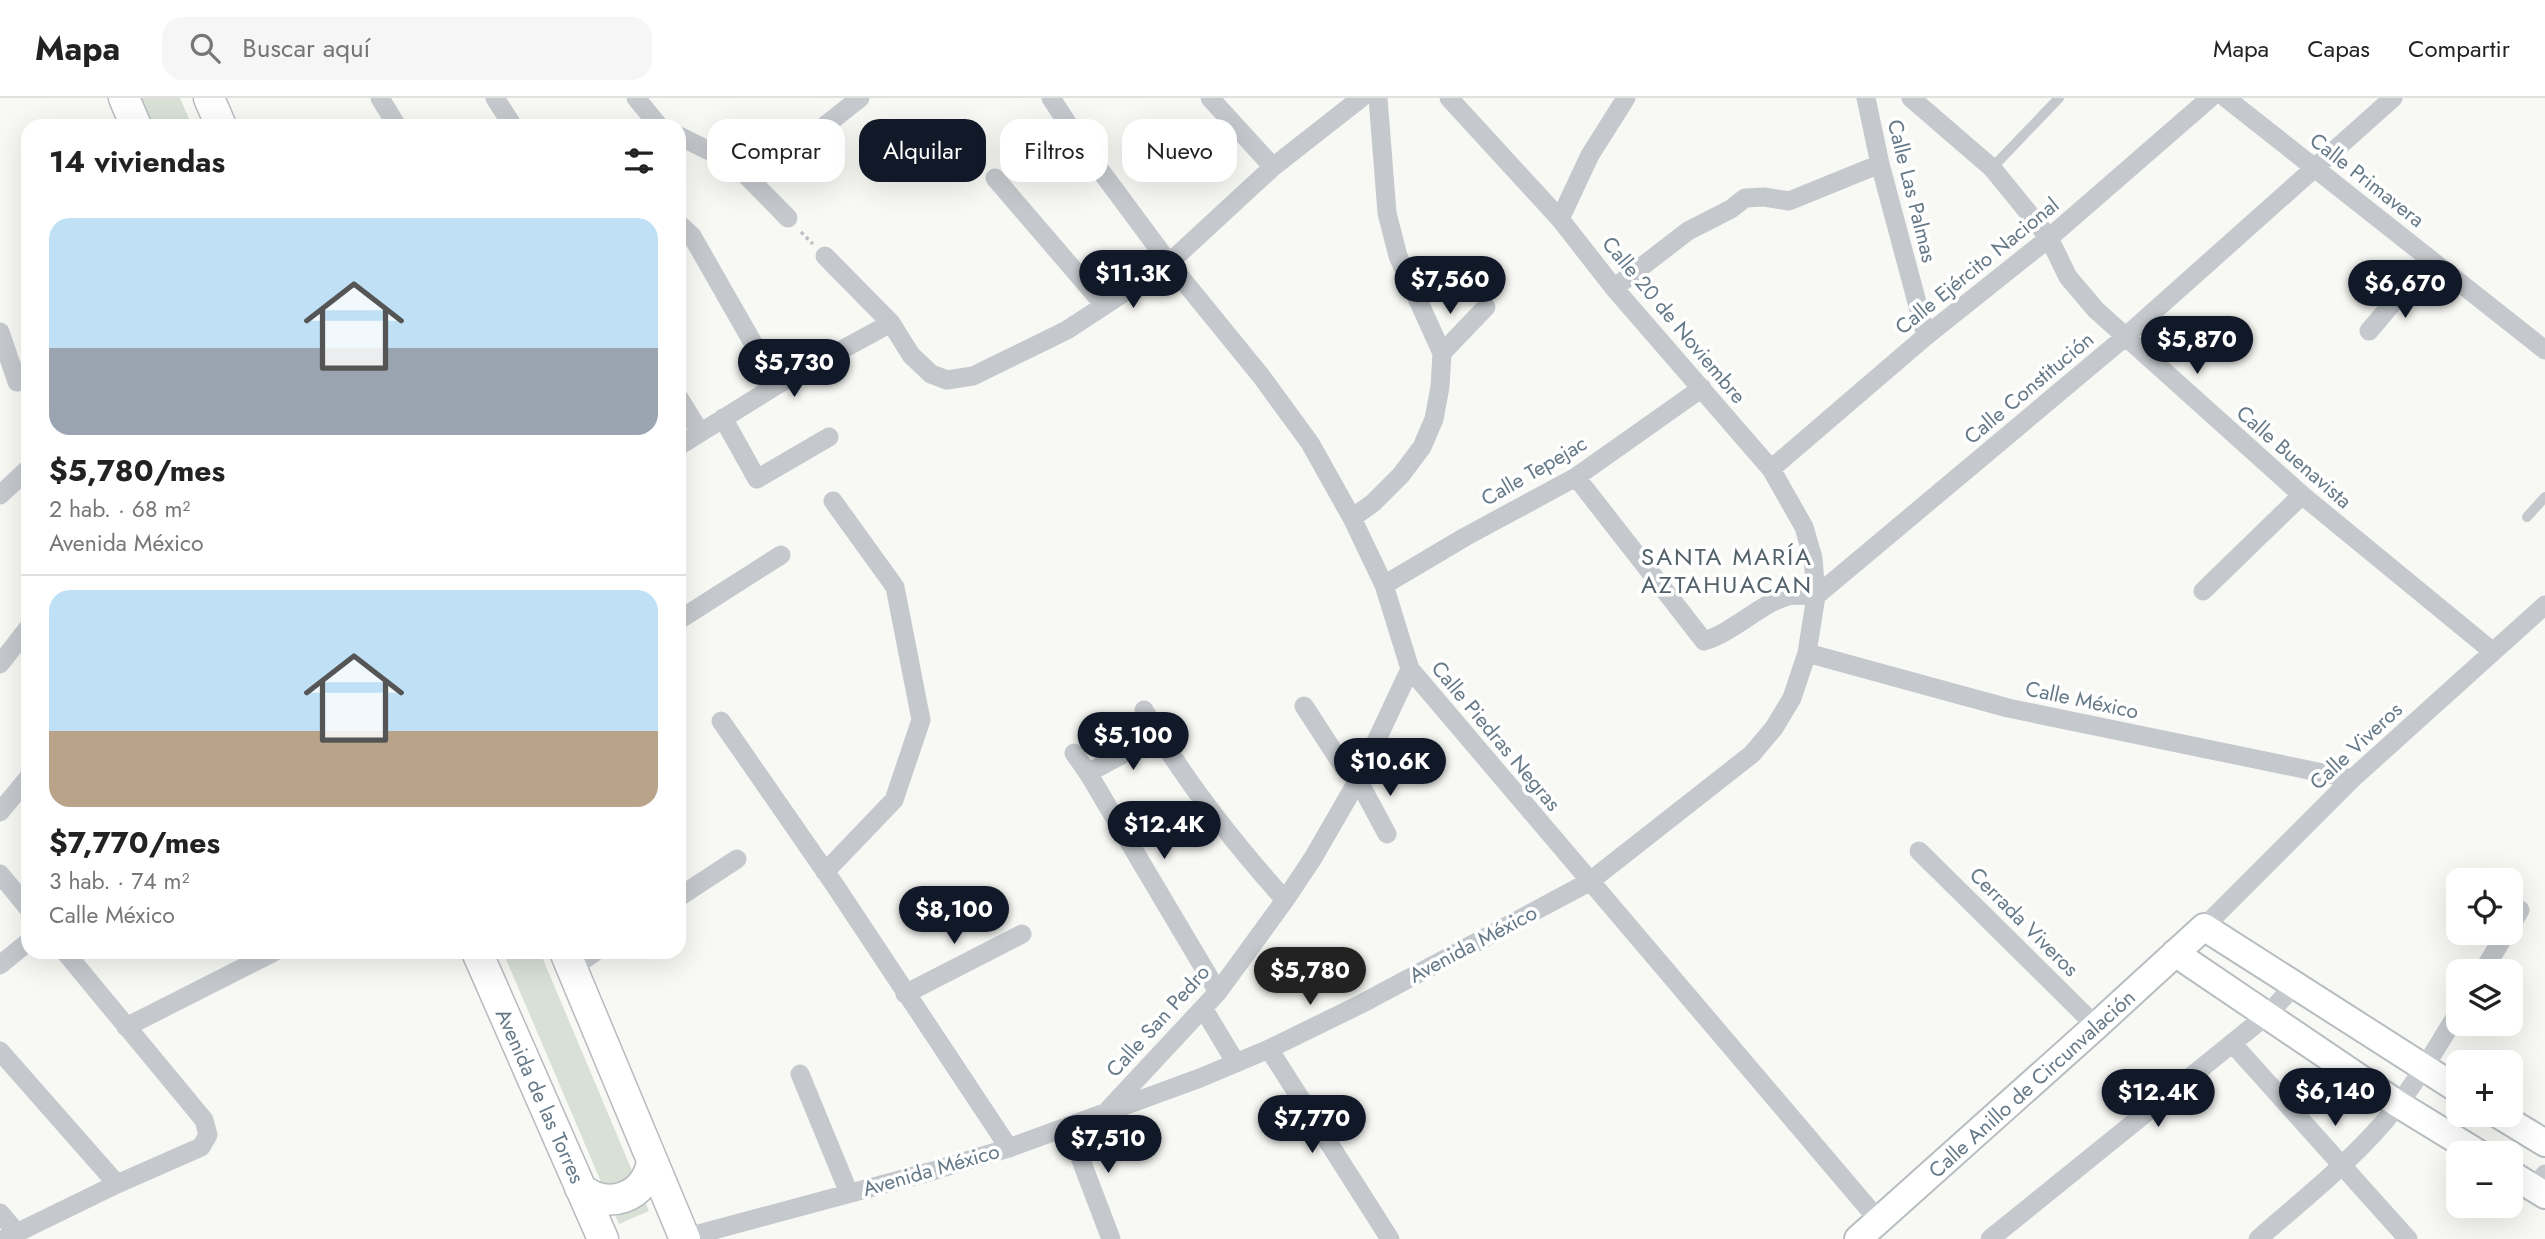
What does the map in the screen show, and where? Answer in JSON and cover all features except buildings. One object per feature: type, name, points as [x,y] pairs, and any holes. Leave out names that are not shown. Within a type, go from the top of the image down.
[{"type":"main road","points":[[124,98],[133,119]]},
{"type":"main road","points":[[209,98],[218,119]]},
{"type":"main road","name":"Avenida de las Torres","points":[[480,959],[603,1239]]},
{"type":"main road","points":[[578,959],[683,1239]]},
{"type":"main road","points":[[580,1188],[595,1198],[613,1201],[622,1199],[639,1189],[646,1181],[652,1162]]},
{"type":"street","points":[[380,98],[393,119]]},
{"type":"street","points":[[495,98],[508,119]]},
{"type":"street","points":[[636,98],[653,119]]},
{"type":"street","points":[[833,119],[860,98]]},
{"type":"street","name":"Calle Piedras Negras","points":[[1051,98],[1083,147],[1168,263],[1261,376],[1311,443],[1352,518],[1384,585],[1410,669],[1880,1222]]},
{"type":"street","points":[[1210,98],[1273,167]]},
{"type":"street","points":[[825,256],[891,323],[911,355],[931,374],[947,380],[973,376],[1067,330],[1168,263],[1273,167],[1361,98]]},
{"type":"street","points":[[1352,518],[1373,503],[1401,475],[1422,447],[1434,419],[1440,387],[1442,353],[1398,256],[1390,224],[1378,98]]},
{"type":"street","name":"Calle 20 de Noviembre","points":[[1449,98],[1560,219],[1614,288],[1771,469],[1804,527],[1813,558],[1816,596]]},
{"type":"street","points":[[1560,219],[1590,155],[1626,98]]},
{"type":"street","name":"Calle Las Palmas","points":[[1866,98],[1926,336]]},
{"type":"street","name":"Calle Buenavista","points":[[1911,98],[1992,168],[2049,238],[2068,277],[2096,310],[2302,495],[2492,651]]},
{"type":"street","name":"Calle Ejército Nacional","points":[[1771,469],[1926,336],[2049,238],[2210,98]]},
{"type":"street","name":"Calle Primavera","points":[[2226,98],[2545,350]]},
{"type":"street","name":"Calle Constitución","points":[[1816,596],[2125,337],[2393,98]]},
{"type":"street","points":[[686,139],[734,163],[788,218]]},
{"type":"street","points":[[1614,288],[1688,231],[1731,209],[1745,198],[1764,197],[1789,201],[1881,164]]},
{"type":"street","points":[[995,178],[1104,305]]},
{"type":"street","points":[[686,230],[692,236],[777,385]]},
{"type":"street","points":[[2369,331],[2430,259]]},
{"type":"street","points":[[1442,353],[1486,307]]},
{"type":"street","points":[[686,441],[777,385],[891,323]]},
{"type":"street","points":[[0,332],[15,382]]},
{"type":"street","name":"Calle Tepejac","points":[[1384,585],[1465,537],[1576,477],[1702,388]]},
{"type":"street","points":[[686,409],[700,432]]},
{"type":"street","points":[[723,418],[757,479],[829,438]]},
{"type":"street","points":[[0,495],[21,476]]},
{"type":"street","points":[[1576,477],[1704,642],[1722,636],[1788,596],[1816,596]]},
{"type":"street","points":[[2203,592],[2302,495]]},
{"type":"street","points":[[825,872],[894,800],[921,720],[895,587],[833,501]]},
{"type":"street","points":[[686,616],[781,555]]},
{"type":"street","name":"Avenida México","points":[[683,1239],[929,1172],[1009,1147],[1237,1063],[1361,1004],[1589,882],[1752,754],[1774,728],[1792,698],[1807,653],[1816,596]]},
{"type":"street","name":"Calle Viveros","points":[[2204,927],[2352,779],[2545,605]]},
{"type":"street","points":[[0,664],[21,637]]},
{"type":"street","name":"Calle México","points":[[1807,653],[2008,708],[2352,779]]},
{"type":"street","name":"Calle San Pedro","points":[[1105,1112],[1218,992],[1285,900],[1358,780],[1410,669]]},
{"type":"street","points":[[1304,705],[1343,766],[1358,780],[1387,834]]},
{"type":"street","points":[[1144,710],[1158,735],[1244,854],[1285,900]]},
{"type":"street","points":[[721,721],[1009,1147]]},
{"type":"street","points":[[1088,773],[1158,735]]},
{"type":"street","points":[[1074,753],[1218,992]]},
{"type":"street","points":[[0,813],[21,787]]},
{"type":"street","name":"Cerrada Viveros","points":[[1919,851],[2096,1026]]},
{"type":"street","points":[[686,892],[737,859]]},
{"type":"street","points":[[0,874],[21,899]]},
{"type":"street","points":[[2204,927],[2446,1082]]},
{"type":"street","name":"Calle Anillo de Circunvalación","points":[[1858,1239],[1880,1222],[2204,927]]},
{"type":"street","points":[[905,994],[1022,934]]},
{"type":"street","points":[[0,965],[21,948]]},
{"type":"street","points":[[2175,953],[2398,1104],[2458,1141]]},
{"type":"street","points":[[0,1213],[11,1236],[117,1184],[201,1147],[208,1135],[204,1120],[71,959]]},
{"type":"street","points":[[126,1027],[260,959]]},
{"type":"street","points":[[1990,1239],[2267,1015],[2294,986]]},
{"type":"street","points":[[1203,1008],[1237,1063]]},
{"type":"street","points":[[2258,1239],[2341,1166],[2398,1104],[2446,1032]]},
{"type":"street","points":[[2232,1043],[2408,1239]]},
{"type":"street","points":[[1269,1049],[1390,1239]]},
{"type":"street","points":[[0,1051],[117,1184]]},
{"type":"street","points":[[800,1074],[849,1193]]},
{"type":"street","points":[[1068,1126],[1111,1239]]},
{"type":"street","points":[[2519,1127],[2545,1143]]},
{"type":"street","points":[[2523,1179],[2542,1186]]},
{"type":"lane","points":[[1992,168],[2059,98]]},
{"type":"lane","points":[[2527,517],[2545,497]]},
{"type":"path","points":[[788,218],[825,256]]},
{"type":"shaded area","points":[[141,98],[180,98],[189,119],[150,119]]},
{"type":"shaded area","points":[[506,959],[543,959],[649,1211],[619,1224]]},
{"type":"district","name":"SANTA MARÍA AZTAHUACAN","points":[[1727,571]]}]
